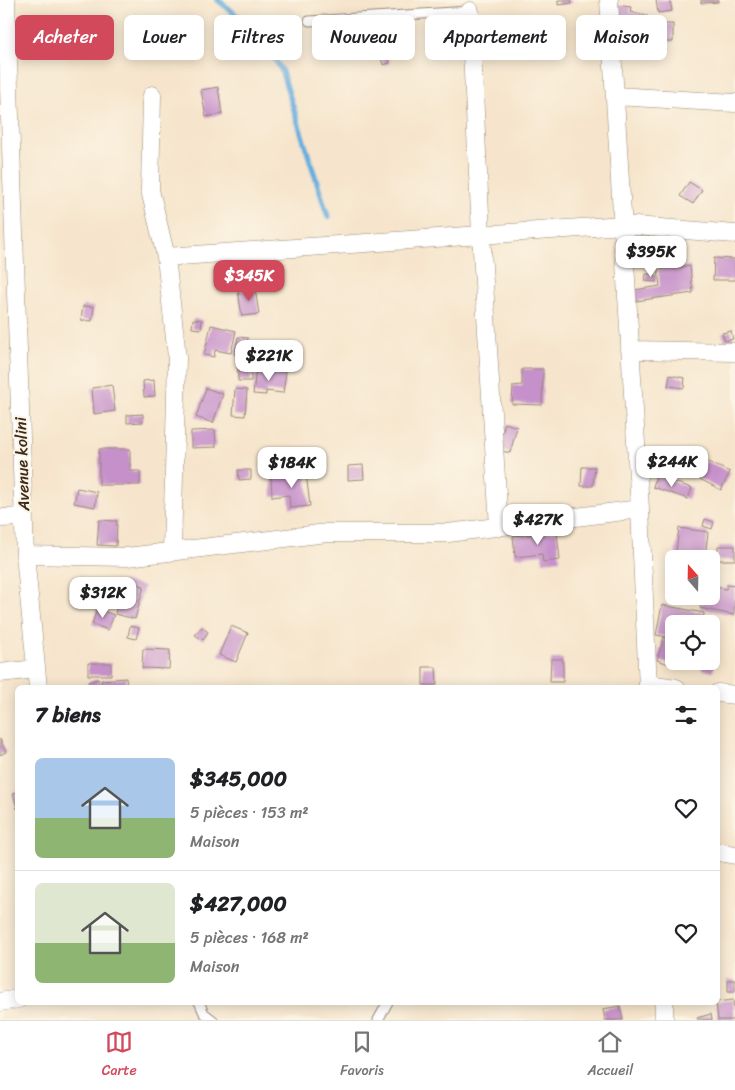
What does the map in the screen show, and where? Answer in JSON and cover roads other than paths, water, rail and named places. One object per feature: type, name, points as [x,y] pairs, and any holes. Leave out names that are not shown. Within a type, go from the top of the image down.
[{"type":"street","name":"Avenue kolini","points":[[6,0],[3,42],[25,555],[38,685]]},
{"type":"street","points":[[609,0],[640,509],[648,685]]},
{"type":"street","points":[[470,11],[481,234],[499,527]]},
{"type":"street","points":[[152,95],[150,190],[166,257],[177,357],[172,551]]},
{"type":"street","points":[[615,96],[735,103]]},
{"type":"street","points":[[166,257],[623,225],[735,234]]},
{"type":"street","points":[[630,350],[735,352]]},
{"type":"street","points":[[25,555],[127,557],[327,533],[448,533],[640,509]]},
{"type":"street","points":[[0,518],[24,517]]},
{"type":"street","points":[[0,673],[36,669]]},
{"type":"street","points":[[720,693],[735,695]]},
{"type":"street","points":[[720,852],[735,855]]},
{"type":"street","points":[[0,1002],[15,999]]},
{"type":"street","points":[[664,1005],[664,1020]]},
{"type":"lane","points":[[309,21],[470,11]]},
{"type":"lane","points":[[201,1005],[204,1013],[213,1020]]},
{"type":"lane","points":[[378,1020],[386,1005]]},
{"type":"waterway","points":[[218,0],[257,32],[281,69],[328,217]]}]
